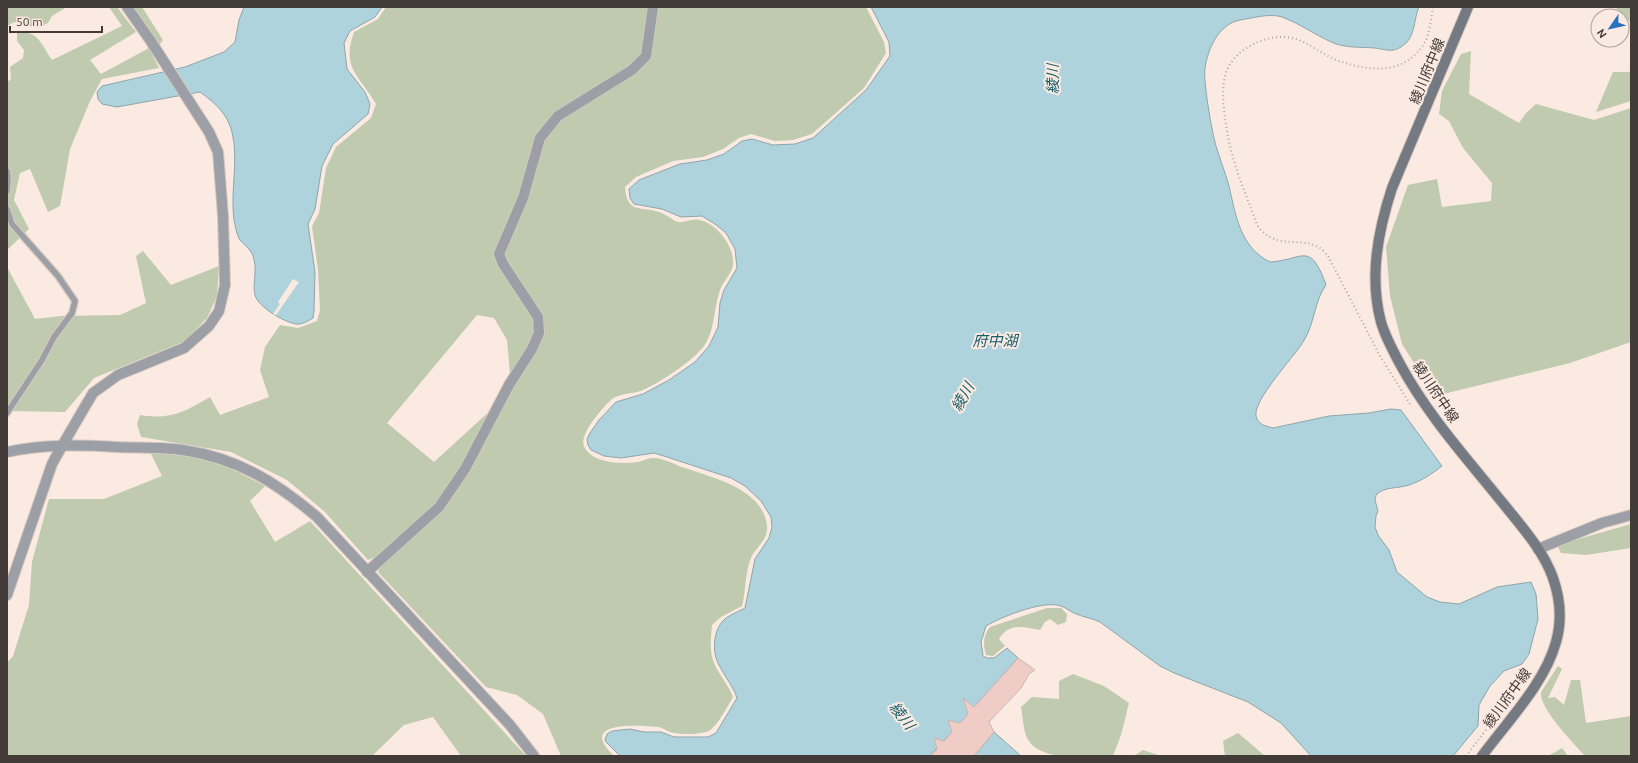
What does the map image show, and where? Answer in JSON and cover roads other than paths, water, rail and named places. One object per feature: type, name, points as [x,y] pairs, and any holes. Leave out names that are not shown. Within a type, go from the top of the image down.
[{"type":"main road","name":"綾川府中線","points":[[1468,7],[1392,188],[1382,218],[1377,248],[1376,292],[1381,323],[1394,354],[1411,384],[1430,413],[1538,549],[1553,577],[1558,600],[1560,620],[1556,641],[1550,659],[1539,679],[1482,756]]},
{"type":"street","points":[[7,595],[52,464],[93,393],[118,375],[184,348],[208,326],[219,311],[225,285],[223,216],[218,152],[209,132],[188,97],[127,7]]},
{"type":"street","points":[[367,572],[438,506],[465,469],[509,385],[532,349],[539,333],[538,318],[503,264],[499,254],[523,198],[540,138],[558,116],[632,70],[646,56],[653,7]]},
{"type":"street","points":[[7,452],[30,447],[62,446],[182,450],[210,455],[242,466],[260,475],[289,493],[317,517],[510,725],[534,756]]},
{"type":"street","points":[[1538,549],[1602,523],[1631,515]]},
{"type":"lane","points":[[7,171],[7,190]]},
{"type":"lane","points":[[7,209],[12,224],[58,276],[75,302],[72,313],[54,337],[42,360],[7,413]]},
{"type":"water","points":[[244,7],[382,7],[375,17],[350,31],[344,43],[347,69],[365,92],[370,104],[368,114],[333,144],[322,166],[315,209],[308,224],[315,272],[314,311],[313,318],[300,324],[291,323],[272,313],[257,300],[255,295],[255,266],[253,256],[239,238],[234,220],[233,198],[235,153],[232,132],[227,119],[220,109],[200,92],[117,107],[102,104],[98,99],[97,92],[102,86],[185,67],[224,52],[235,42],[239,20]]},
{"type":"water","name":"府中湖","points":[[871,7],[1419,7],[1412,34],[1406,43],[1394,50],[1351,47],[1336,44],[1289,20],[1277,16],[1261,16],[1233,22],[1220,32],[1212,45],[1205,68],[1205,84],[1214,139],[1229,186],[1237,219],[1246,239],[1260,256],[1270,262],[1304,256],[1310,257],[1315,262],[1326,285],[1319,298],[1307,335],[1261,400],[1257,409],[1257,419],[1263,425],[1273,428],[1329,416],[1369,413],[1391,409],[1401,410],[1442,466],[1409,485],[1383,490],[1376,495],[1375,500],[1378,511],[1375,527],[1378,535],[1389,550],[1397,572],[1427,597],[1440,602],[1459,604],[1497,587],[1531,582],[1536,594],[1538,619],[1529,654],[1522,664],[1504,671],[1490,686],[1479,705],[1478,726],[1453,756],[1311,756],[1281,723],[1248,702],[1160,666],[1100,622],[1057,605],[1040,606],[1020,611],[1001,618],[986,626],[981,642],[983,656],[987,658],[994,658],[1007,648],[1018,658],[943,742],[939,739],[936,740],[938,747],[930,756],[620,756],[606,742],[605,740],[607,734],[612,731],[630,729],[644,732],[661,732],[674,737],[708,737],[716,733],[737,698],[717,660],[715,654],[715,636],[717,630],[725,619],[745,608],[755,559],[769,538],[772,527],[771,517],[761,501],[745,486],[731,478],[654,453],[621,458],[604,456],[591,450],[588,445],[587,439],[590,433],[599,420],[616,402],[643,394],[669,380],[695,362],[709,346],[718,327],[720,303],[724,290],[737,268],[735,249],[726,233],[715,224],[702,216],[681,217],[662,209],[634,204],[630,198],[629,189],[639,180],[680,164],[707,160],[724,154],[742,141],[752,139],[773,145],[795,144],[813,138],[866,90],[890,56],[889,42]]},
{"type":"water","points":[[994,732],[1021,756],[974,756]]},
{"type":"water label","name":"綾川","points":[[1053,79]]},
{"type":"water label","name":"綾川","points":[[963,397]]},
{"type":"water label","name":"綾川","points":[[902,716]]}]
